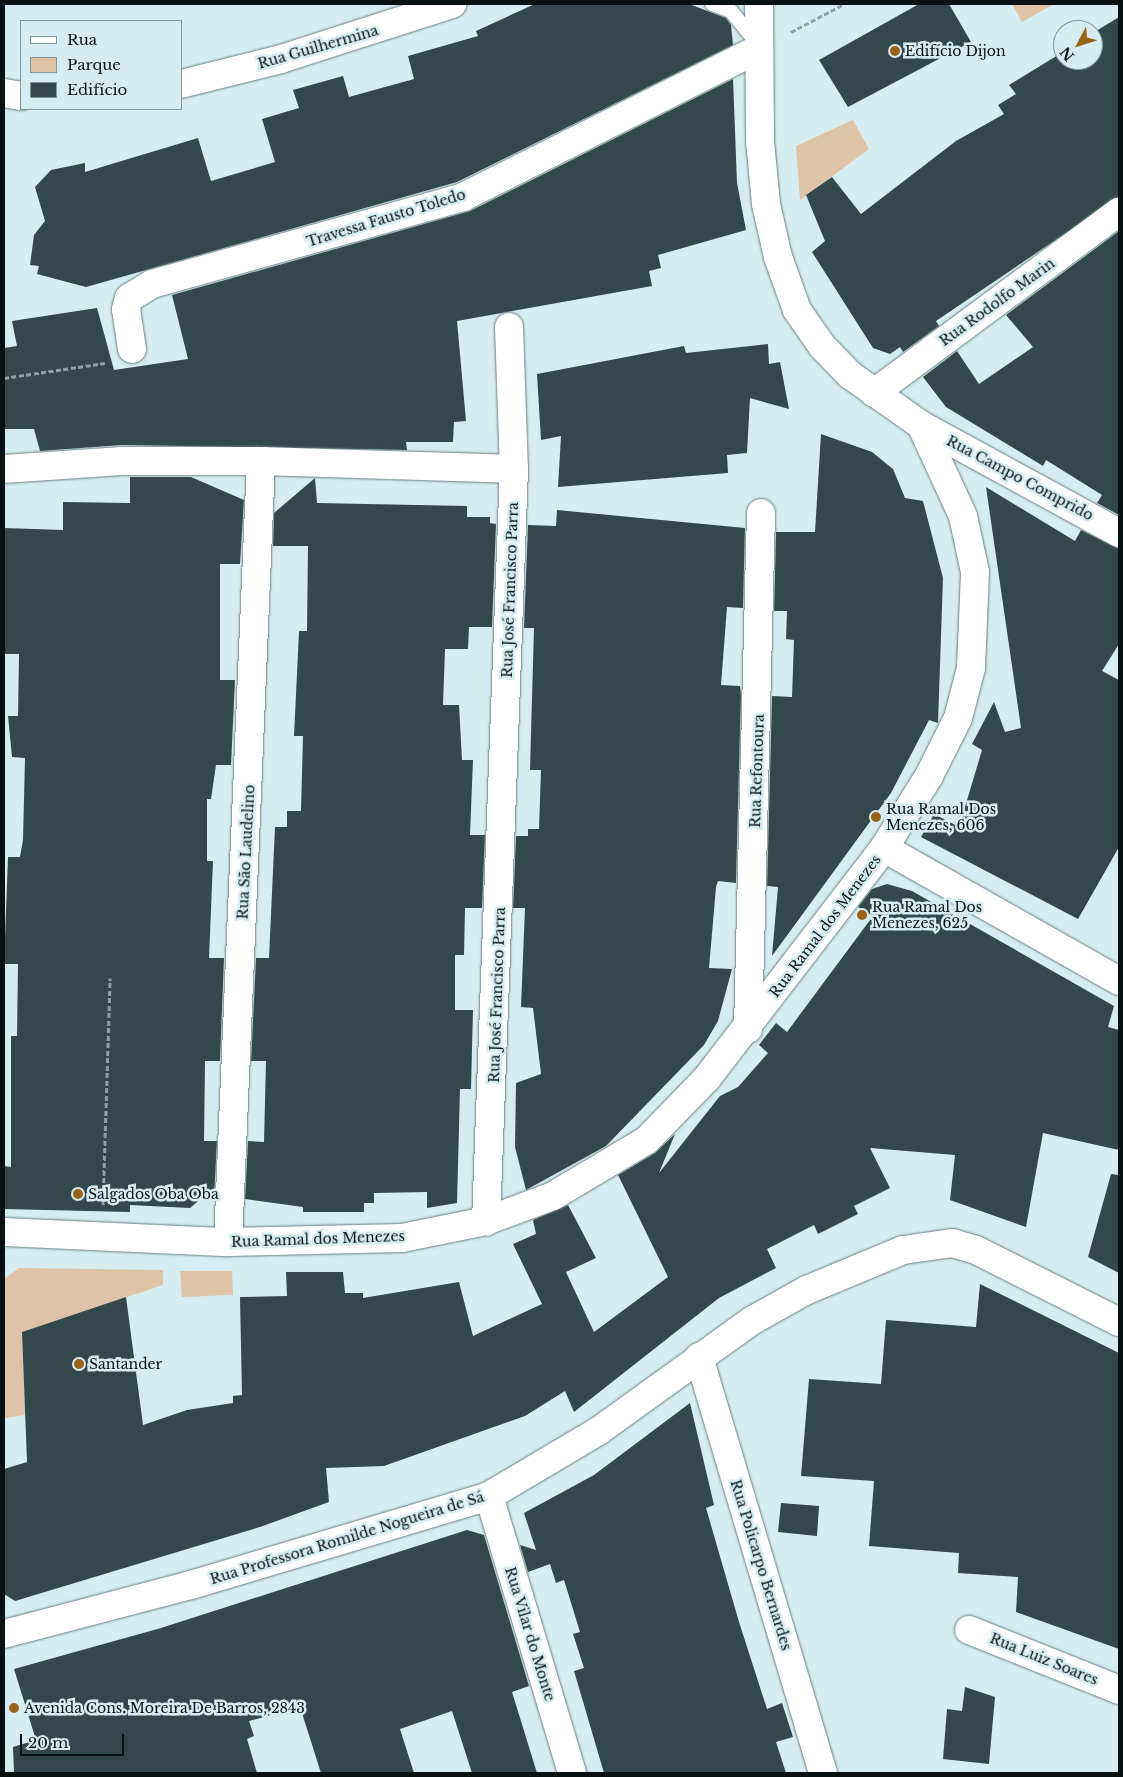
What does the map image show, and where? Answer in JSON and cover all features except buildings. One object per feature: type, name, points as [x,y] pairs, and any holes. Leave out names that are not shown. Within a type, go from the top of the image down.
[{"type":"street","name":"Rua Guilhermina","points":[[182,84],[281,59],[452,4]]},
{"type":"street","points":[[759,4],[760,141],[778,257],[797,310],[822,346],[874,392],[921,425]]},
{"type":"street","name":"Travessa Fausto Toledo","points":[[132,349],[127,304],[152,284],[464,197],[759,49]]},
{"type":"street","points":[[4,93],[20,96]]},
{"type":"street","name":"Rua Rodolfo Marin","points":[[874,392],[1119,212]]},
{"type":"street","name":"Rua José Francisco Parra","points":[[486,1221],[514,469],[509,327]]},
{"type":"street","name":"Rua Campo Comprido","points":[[921,425],[1119,533]]},
{"type":"street","name":"Rua Ramal dos Menezes","points":[[4,1232],[102,1238],[228,1242],[402,1238],[486,1221],[553,1196],[646,1140],[748,1029],[884,848],[958,718],[971,668],[975,618],[975,572],[963,516],[921,425]]},
{"type":"street","points":[[4,469],[122,461],[261,461],[514,469]]},
{"type":"street","name":"Rua São Laudelino","points":[[228,1242],[261,461]]},
{"type":"street","name":"Rua Refontoura","points":[[748,1029],[762,513]]},
{"type":"street","points":[[884,848],[1119,981]]},
{"type":"street","name":"Rua Professora Romilde Nogueira de Sá","points":[[4,1634],[191,1585],[489,1496],[597,1432],[698,1357],[806,1290],[930,1244],[976,1250],[1119,1322]]},
{"type":"street","name":"Rua Policarpo Bernardes","points":[[698,1357],[824,1773]]},
{"type":"street","name":"Rua Vilar do Monte","points":[[489,1496],[572,1773]]},
{"type":"street","name":"Rua Luiz Soares","points":[[969,1630],[1119,1690]]},
{"type":"lane","points":[[712,4],[746,24],[759,49]]},
{"type":"path","points":[[759,49],[844,4]]},
{"type":"path","points":[[4,378],[119,360],[132,349]]},
{"type":"path","points":[[102,1238],[110,978]]},
{"type":"green space","points":[[1012,4],[1054,4],[1022,22]]},
{"type":"green space","points":[[853,120],[869,149],[800,200],[796,146]]},
{"type":"green space","points":[[19,1268],[163,1270],[163,1285],[22,1332],[25,1415],[4,1418],[4,1279]]},
{"type":"green space","points":[[180,1271],[232,1271],[233,1295],[182,1297]]},
{"type":"place","name":"Edifício Dijon","points":[[895,51]]},
{"type":"place","name":"Rua Ramal Dos Menezes, 606","points":[[876,817]]},
{"type":"place","name":"Rua Ramal Dos Menezes, 625","points":[[862,915]]},
{"type":"place","name":"Salgados Oba Oba","points":[[78,1194]]},
{"type":"place","name":"Santander","points":[[79,1364]]},
{"type":"place","name":"Avenida Cons. Moreira De Barros, 2843","points":[[14,1708]]}]
